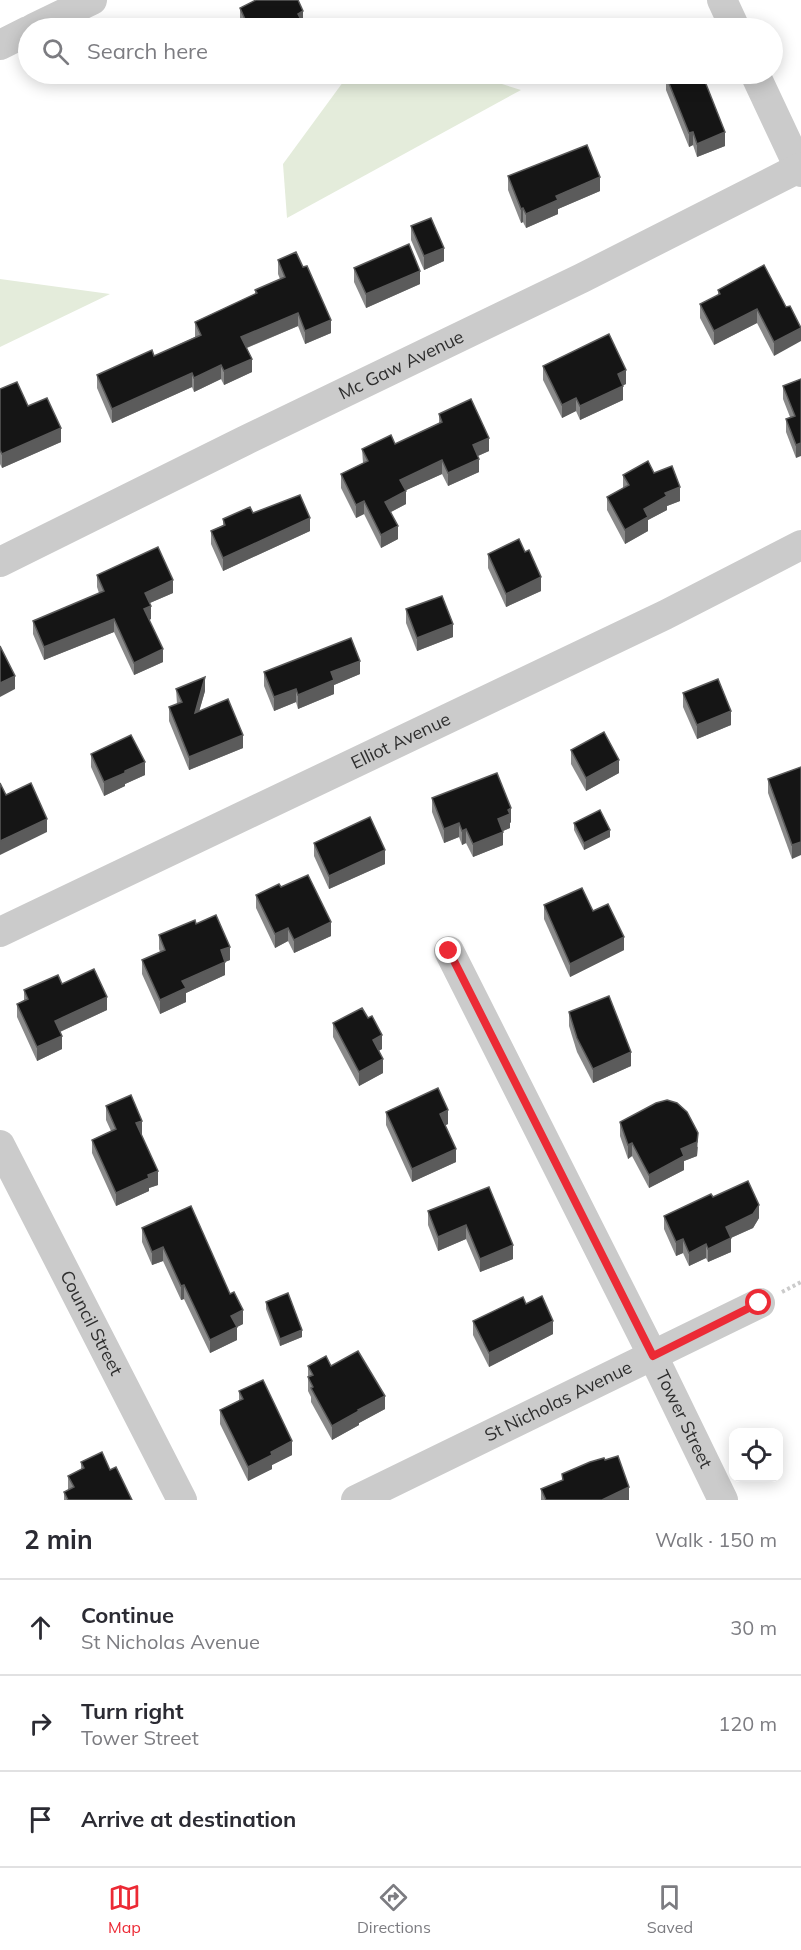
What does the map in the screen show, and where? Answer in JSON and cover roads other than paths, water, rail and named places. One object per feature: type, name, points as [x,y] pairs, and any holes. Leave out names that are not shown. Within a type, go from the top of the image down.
[{"type":"street","points":[[54,18],[92,0]]},
{"type":"street","points":[[722,0],[730,18]]},
{"type":"street","points":[[0,45],[18,36]]},
{"type":"street","points":[[760,84],[800,169]]},
{"type":"street","name":"Mc Gaw Avenue","points":[[0,562],[800,169]]},
{"type":"street","name":"Elliot Avenue","points":[[0,932],[665,615],[801,545]]},
{"type":"street","name":"Tower Street","points":[[449,951],[723,1500]]},
{"type":"street","name":"Council Street","points":[[0,1145],[182,1500]]},
{"type":"street","name":"St Nicholas Avenue","points":[[356,1500],[759,1303]]}]
